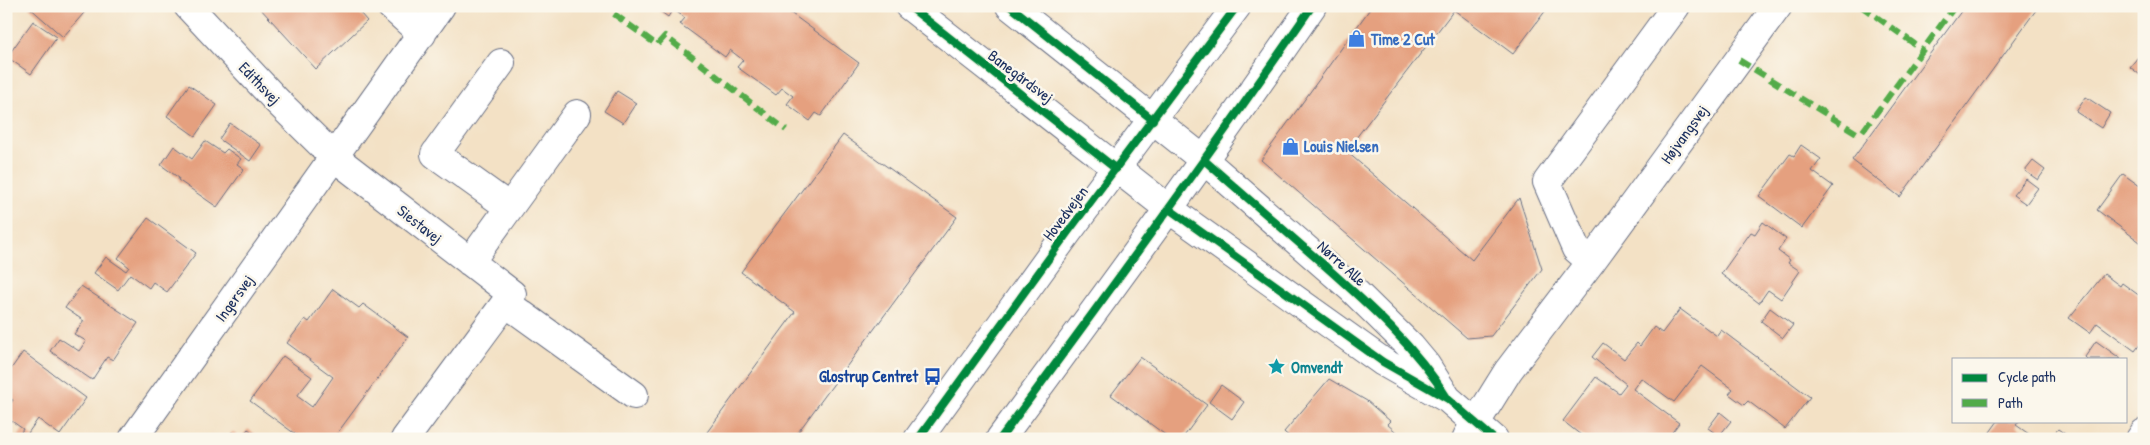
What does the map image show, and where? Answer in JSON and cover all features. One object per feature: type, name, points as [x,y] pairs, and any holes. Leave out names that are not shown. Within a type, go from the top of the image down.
[{"type":"street","name":"Edithsvej","points":[[188,6],[334,157]]},
{"type":"street","points":[[392,6],[422,34]]},
{"type":"street","points":[[334,157],[441,6]]},
{"type":"street","name":"Banegårdsvej","points":[[909,6],[1116,169]]},
{"type":"street","points":[[1010,6],[1204,160]]},
{"type":"street","name":"Hovedvejen","points":[[918,439],[1238,6]]},
{"type":"street","points":[[1000,439],[1169,209],[1312,6]]},
{"type":"street","points":[[1591,262],[1576,249],[1547,182],[1676,6]]},
{"type":"street","name":"Højvangsvej","points":[[1479,434],[1508,371],[1591,262],[1778,6]]},
{"type":"street","points":[[501,63],[435,154],[509,207]]},
{"type":"street","points":[[470,262],[577,114]]},
{"type":"street","name":"Siestavej","points":[[334,157],[512,294],[506,303]]},
{"type":"street","name":"Ingersvej","points":[[133,439],[334,157]]},
{"type":"street","name":"Nørre Alle","points":[[1204,160],[1352,289],[1426,365],[1448,399],[1479,434]]},
{"type":"street","name":"Nørre Alle","points":[[1116,169],[1383,362],[1448,399]]},
{"type":"street","points":[[405,439],[506,303],[634,395]]},
{"type":"street","points":[[2140,439],[2144,433]]},
{"type":"building","points":[[28,6],[90,6],[63,37]]},
{"type":"building","points":[[258,6],[354,6],[367,21],[316,69]]},
{"type":"building","points":[[653,6],[781,6],[859,63],[821,116],[816,113],[810,121],[787,104],[793,96],[782,88],[776,95],[737,67],[743,60],[730,50],[725,57],[680,24],[685,18],[673,9],[668,17]]},
{"type":"building","points":[[1372,6],[1540,6],[1546,10],[1513,54],[1454,10],[1346,151],[1472,260],[1519,198],[1542,269],[1491,336],[1467,338],[1261,160]]},
{"type":"building","points":[[1965,6],[2039,6],[1900,197],[1852,160]]},
{"type":"building","points":[[33,21],[57,37],[31,74],[7,57]]},
{"type":"building","points":[[2138,57],[2144,62],[2144,78],[2130,67]]},
{"type":"building","points":[[189,85],[217,105],[195,136],[167,116]]},
{"type":"building","points":[[617,91],[636,103],[623,123],[604,111]]},
{"type":"building","points":[[2086,97],[2110,113],[2101,128],[2076,112]]},
{"type":"building","points":[[230,123],[261,145],[250,161],[219,139]]},
{"type":"building","points":[[843,135],[957,217],[793,439],[702,439],[795,312],[741,272]]},
{"type":"building","points":[[205,141],[223,153],[227,149],[241,159],[237,164],[244,169],[217,207],[178,180],[179,178],[161,165],[174,146],[192,159]]},
{"type":"building","points":[[1801,145],[1821,159],[1812,171],[1833,186],[1802,228],[1759,196],[1790,154],[1794,156]]},
{"type":"building","points":[[2033,161],[2045,170],[2038,180],[2025,171]]},
{"type":"building","points":[[2123,174],[2144,189],[2144,245],[2097,210]]},
{"type":"building","points":[[2026,179],[2038,188],[2026,204],[2013,195]]},
{"type":"building","points":[[148,218],[196,253],[167,292],[153,282],[149,288],[130,274],[118,290],[94,273],[106,257],[126,271],[129,267],[118,258]]},
{"type":"building","points":[[1763,222],[1786,239],[1778,251],[1790,260],[1788,263],[1800,271],[1781,299],[1768,290],[1759,303],[1721,274],[1751,232],[1755,234]]},
{"type":"building","points":[[2104,274],[2120,286],[2122,283],[2144,299],[2144,339],[2135,351],[2097,323],[2090,333],[2069,318]]},
{"type":"building","points":[[81,286],[138,323],[113,360],[107,357],[92,380],[50,351],[59,338],[79,351],[86,341],[74,334],[84,321],[65,308]]},
{"type":"building","points":[[333,289],[359,308],[363,304],[408,337],[333,439],[302,439],[250,401],[283,356],[312,377],[297,396],[312,407],[333,377],[287,343],[305,319],[309,322]]},
{"type":"building","points":[[1770,308],[1793,325],[1783,338],[1761,321]]},
{"type":"building","points":[[1680,309],[1717,336],[1721,330],[1810,397],[1785,429],[1748,401],[1744,405],[1729,394],[1733,389],[1702,366],[1674,402],[1641,378],[1633,389],[1679,423],[1667,439],[1586,439],[1563,421],[1596,377],[1619,393],[1626,384],[1592,357],[1603,343],[1624,359],[1637,343],[1640,346],[1654,327],[1662,333]]},
{"type":"building","points":[[2096,341],[2120,358],[2086,358]]},
{"type":"building","points":[[23,352],[86,398],[60,435],[38,419],[28,433],[37,439],[17,439],[23,429],[6,417],[6,409],[13,400],[6,395],[6,376]]},
{"type":"building","points":[[1140,357],[1207,405],[1182,439],[1171,439],[1111,395]]},
{"type":"building","points":[[1329,379],[1367,401],[1390,421],[1387,424],[1404,439],[1292,439],[1284,432]]},
{"type":"building","points":[[1221,385],[1244,402],[1232,419],[1209,402]]},
{"type":"building","points":[[1720,412],[1731,421],[1719,436],[1708,428]]},
{"type":"building","points":[[1997,422],[2018,422],[2016,425],[2036,439],[1985,439]]},
{"type":"building","points":[[248,429],[262,439],[227,439],[232,432],[241,438]]},
{"type":"building","points":[[2058,429],[2072,439],[2050,439]]},
{"type":"marked path","points":[[1861,6],[1923,50]]},
{"type":"marked path","points":[[1863,131],[1955,6]]},
{"type":"marked path","points":[[614,14],[657,45],[665,36],[786,130]]},
{"type":"marked path","points":[[1739,60],[1860,135]]},
{"type":"cycle path","points":[[909,6],[1116,169]]},
{"type":"cycle path","points":[[1010,6],[1153,120]]},
{"type":"cycle path","points":[[918,439],[1068,232],[1237,6]]},
{"type":"cycle path","points":[[1000,439],[1236,116],[1312,6]]},
{"type":"cycle path","points":[[1204,160],[1375,312],[1422,362],[1448,399]]},
{"type":"cycle path","points":[[1169,209],[1383,362],[1448,399],[1494,439]]},
{"type":"place","name":"Time 2 Cut","points":[[1357,39]]},
{"type":"place","name":"Louis Nielsen","points":[[1290,146]]},
{"type":"place","name":"Omvendt","points":[[1277,367]]},
{"type":"place","name":"Glostrup Centret","points":[[932,376]]}]
